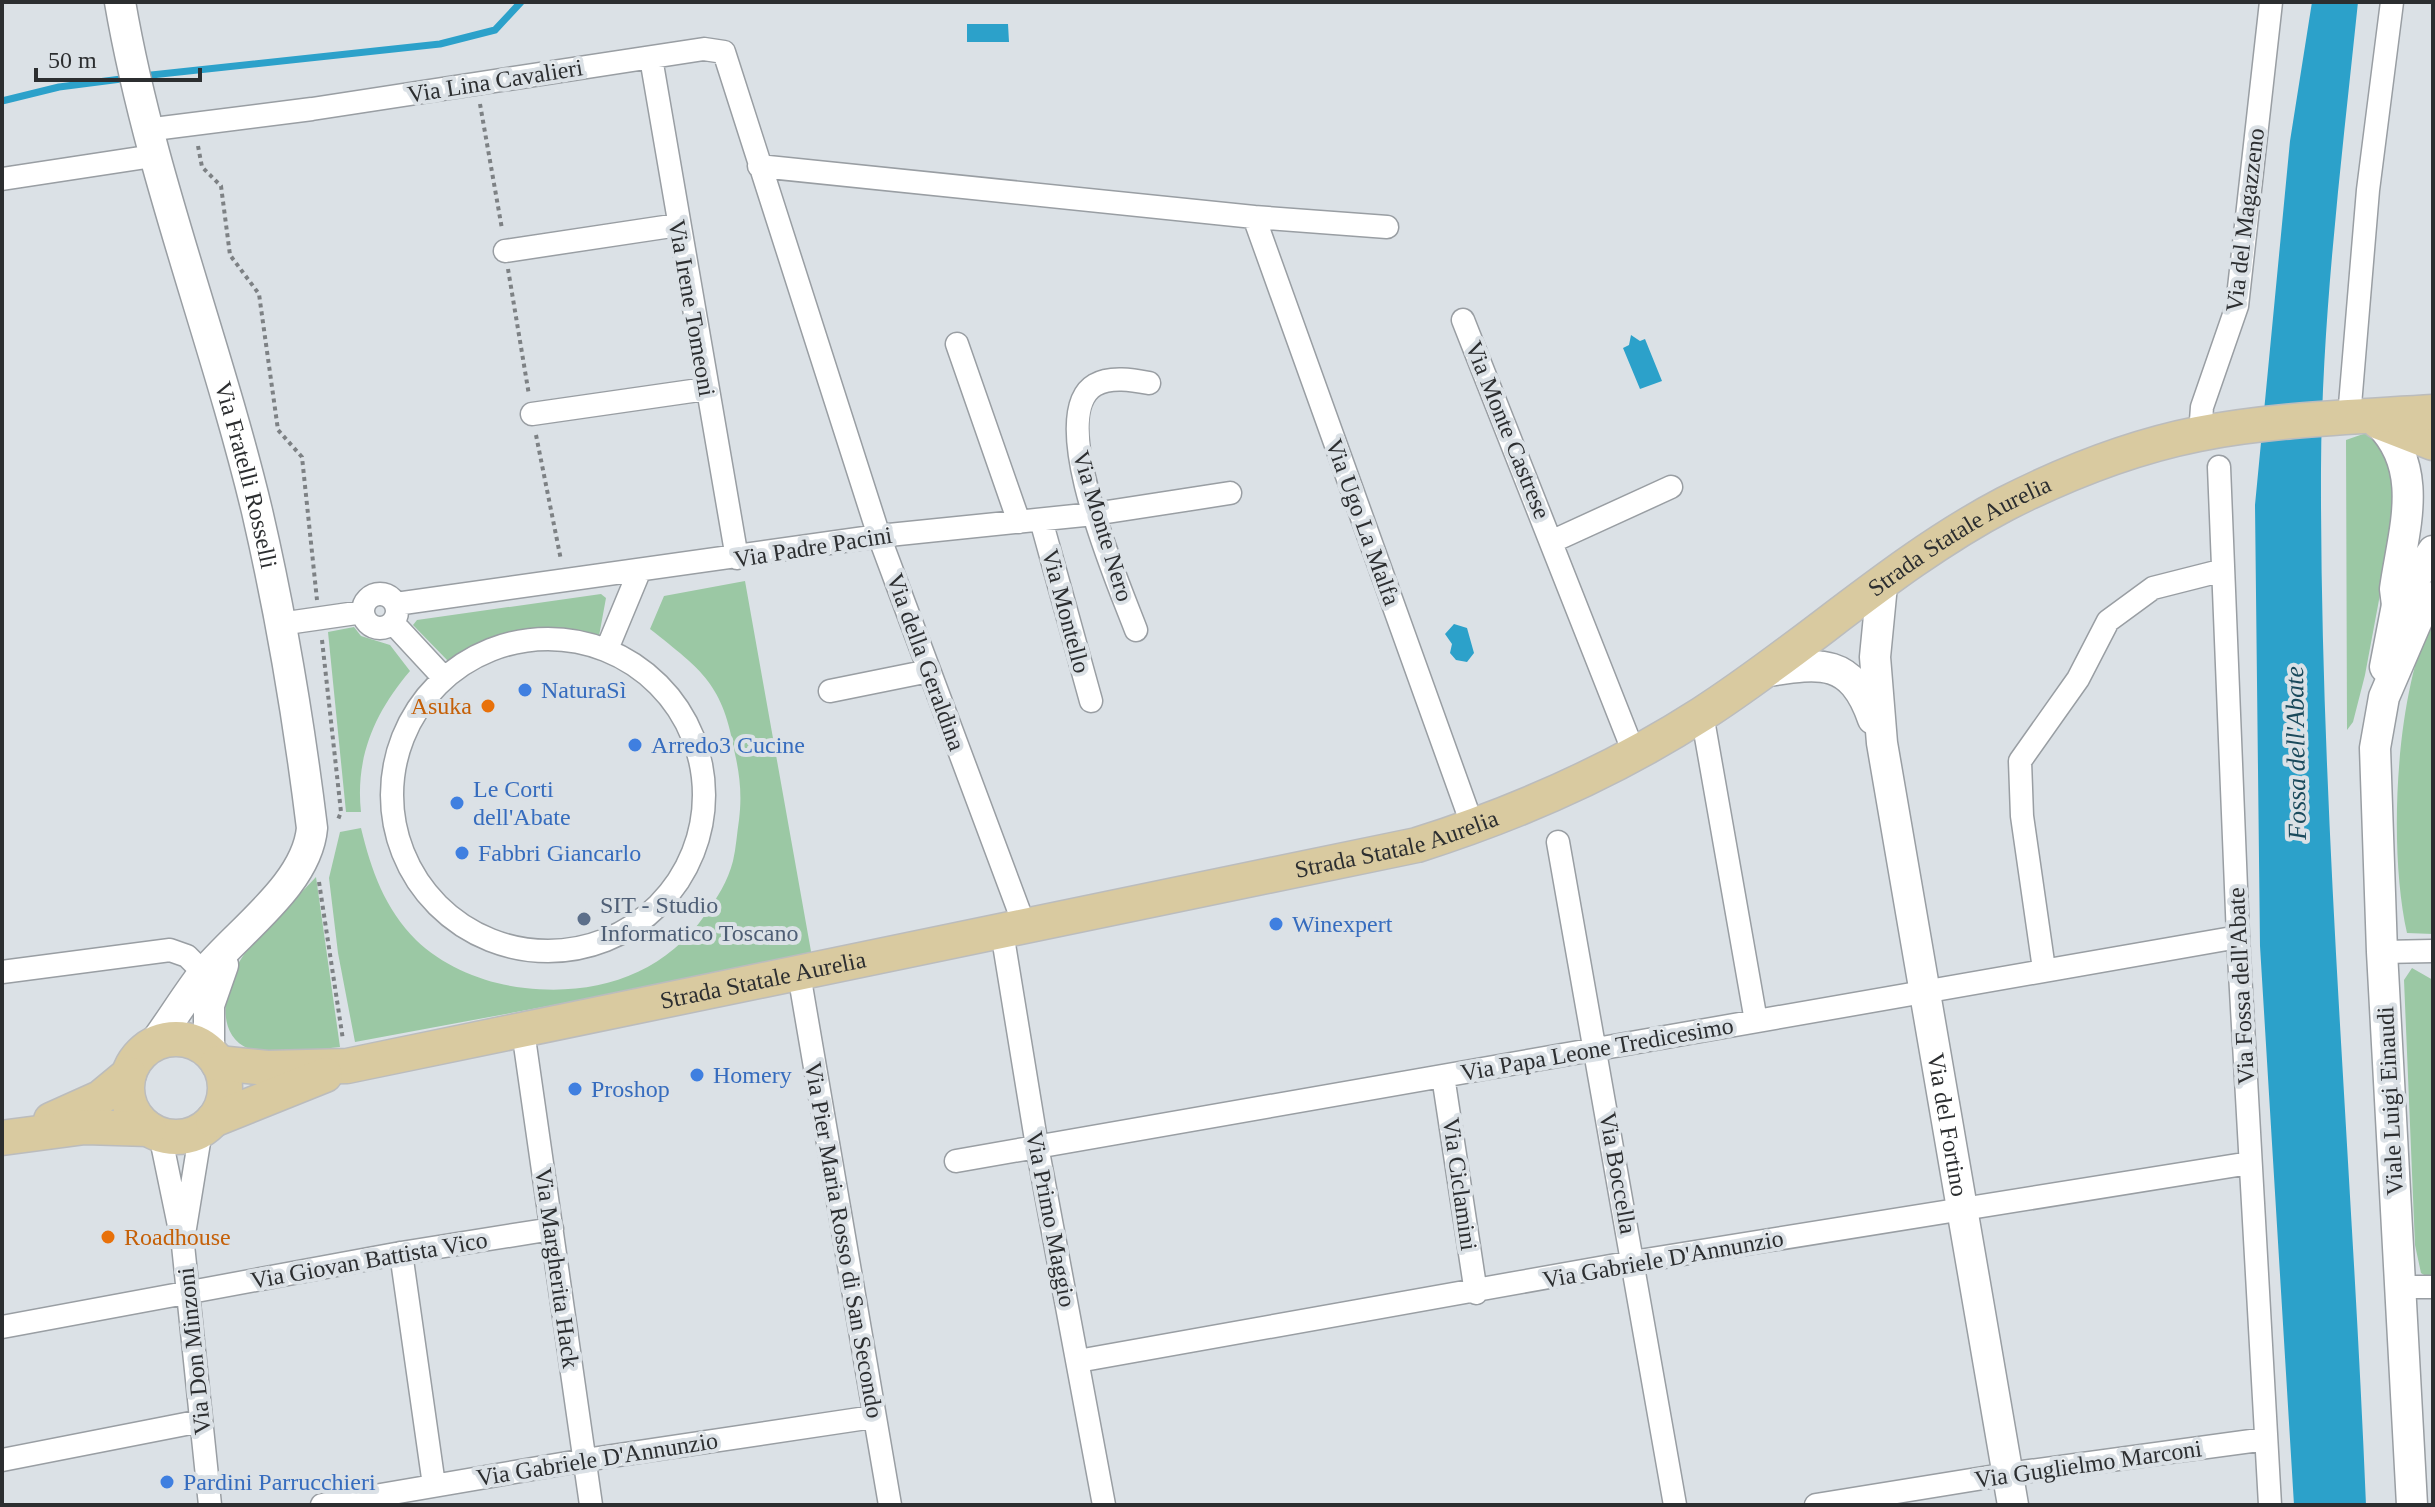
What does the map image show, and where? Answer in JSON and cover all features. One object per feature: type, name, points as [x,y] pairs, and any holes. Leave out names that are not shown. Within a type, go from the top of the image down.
[{"type":"main road","name":"Strada Statale Aurelia","points":[[213,1057],[267,1068],[523,1031],[1417,845],[1473,827],[1560,792],[1702,714],[1882,585],[2007,504],[2142,449],[2200,434],[2433,412]]},
{"type":"main road","points":[[2357,419],[2433,443]]},
{"type":"main road","points":[[182,1039],[213,1057],[225,1092],[207,1125],[181,1137],[85,1127],[3,1138],[82,1108],[129,1074],[141,1054],[154,1044],[182,1039]]},
{"type":"main road","name":"Strada Statale Aurelia","points":[[207,1125],[346,1059]]},
{"type":"main road","points":[[129,1074],[130,1105],[154,1132]]},
{"type":"street","name":"Via Fratelli Rosselli","points":[[120,2],[150,143],[246,473],[280,624],[311,837],[292,877],[204,973],[154,1044]]},
{"type":"street","name":"Via del Magazzeno","points":[[2200,434],[2202,407],[2237,306],[2271,2]]},
{"type":"street","points":[[2357,419],[2368,190],[2392,2]]},
{"type":"street","name":"Via Lina Cavalieri","points":[[2,179],[150,143],[194,126],[704,49],[724,52],[759,166]]},
{"type":"street","name":"Via Irene Tomeoni","points":[[651,58],[737,558]]},
{"type":"street","points":[[759,166],[1254,217],[1387,227]]},
{"type":"street","name":"Via della Geraldina","points":[[759,166],[879,536],[929,671],[1014,929]]},
{"type":"street","name":"Via Ugo La Malfa","points":[[1254,217],[1473,827]]},
{"type":"street","points":[[505,251],[678,225]]},
{"type":"street","name":"Via Monte Castrese","points":[[1463,320],[1553,541],[1634,753]]},
{"type":"street","name":"Via Montello","points":[[957,344],[1030,521],[1091,701]]},
{"type":"street","name":"Via Monte Nero","points":[[1136,630],[1094,514],[1078,443],[1081,403],[1092,388],[1102,383],[1133,380],[1149,383]]},
{"type":"street","points":[[532,414],[706,389]]},
{"type":"street","name":"Viale Luigi Einaudi","points":[[2357,419],[2398,444],[2409,479],[2395,589],[2397,605],[2386,654],[2384,697],[2375,748],[2382,952],[2412,1505]]},
{"type":"street","name":"Via Fossa dell'Abate","points":[[2219,467],[2220,571],[2270,1505]]},
{"type":"street","name":"Via Monte Castrese","points":[[1553,541],[1671,487]]},
{"type":"street","name":"Via Padre Pacini","points":[[280,624],[363,612],[366,602],[378,594],[389,596],[395,614],[565,582],[879,536],[1094,514],[1230,493]]},
{"type":"street","name":"Viale Luigi Einaudi","points":[[2397,605],[2433,551]]},
{"type":"street","points":[[2044,969],[2022,816],[2020,761],[2078,679],[2108,621],[2144,592],[2220,571]]},
{"type":"street","points":[[607,649],[639,572]]},
{"type":"street","name":"Via del Fortino","points":[[1882,585],[1875,657],[1882,743],[1965,1211],[2013,1505]]},
{"type":"street","name":"Viale Luigi Einaudi","points":[[2384,697],[2419,616],[2433,597]]},
{"type":"street","points":[[395,614],[443,677]]},
{"type":"street","points":[[1830,623],[1850,632],[1875,657]]},
{"type":"street","name":"Via del Fortino","points":[[1830,623],[1845,673],[1862,692],[1882,743]]},
{"type":"street","points":[[556,640],[607,649],[641,669],[679,707],[700,751],[704,807],[691,858],[659,906],[624,932],[583,947],[532,950],[484,937],[435,901],[412,870],[394,820],[392,776],[407,726],[423,700],[443,677],[465,662],[518,644],[556,640]]},
{"type":"street","points":[[1760,673],[1810,665],[1845,673]]},
{"type":"street","points":[[830,691],[929,671]]},
{"type":"street","points":[[1702,714],[1756,1021]]},
{"type":"street","name":"Via Boccella","points":[[1558,842],[1675,1505]]},
{"type":"street","name":"Via Primo Maggio","points":[[1014,929],[1037,1146],[1104,1505]]},
{"type":"street","name":"Via Fratelli Rosselli","points":[[213,1057],[212,990],[240,935]]},
{"type":"street","name":"Via Papa Leone Tredicesimo","points":[[956,1161],[2238,937]]},
{"type":"street","points":[[2,972],[170,950],[187,956],[204,973]]},
{"type":"street","points":[[2382,952],[2433,951]]},
{"type":"street","name":"Via Pier Maria Rosso di San Secondo","points":[[799,974],[890,1505]]},
{"type":"street","name":"Via Margherita Hack","points":[[523,1031],[591,1505]]},
{"type":"street","name":"Via Ciclamini","points":[[1443,1076],[1476,1293]]},
{"type":"street","name":"Via Don Minzoni","points":[[183,1245],[207,1125]]},
{"type":"street","name":"Via Don Minzoni","points":[[154,1132],[183,1245],[210,1505]]},
{"type":"street","name":"Via Gabriele D'Annunzio","points":[[1078,1361],[1476,1293],[1633,1262],[2250,1163]]},
{"type":"street","name":"Via Giovan Battista Vico","points":[[2,1327],[401,1253],[552,1229]]},
{"type":"street","points":[[401,1253],[434,1485]]},
{"type":"street","points":[[2400,1287],[2433,1287]]},
{"type":"street","name":"Via Gabriele D'Annunzio","points":[[322,1505],[585,1460],[873,1417]]},
{"type":"street","points":[[2,1460],[201,1421]]},
{"type":"street","name":"Via Guglielmo Marconi","points":[[1816,1505],[2008,1474],[2266,1439]]},
{"type":"path","points":[[477,84],[532,414],[565,582]]},
{"type":"path","points":[[194,126],[202,167],[221,186],[230,255],[259,294],[278,430],[302,457],[341,812],[335,826]]},
{"type":"path","points":[[317,869],[346,1059]]},
{"type":"green space","points":[[2366,433],[2380,439],[2393,458],[2398,498],[2365,675],[2353,722],[2347,730],[2346,440]]},
{"type":"green space","points":[[745,581],[812,957],[355,1042],[338,953],[329,878],[340,832],[361,828],[381,888],[396,915],[416,940],[440,959],[481,978],[511,986],[551,990],[602,984],[648,967],[688,936],[714,902],[731,868],[740,811],[739,778],[730,730],[717,695],[684,656],[650,629],[664,596]]},
{"type":"green space","points":[[601,594],[606,598],[599,636],[548,632],[511,635],[492,640],[448,661],[413,625],[417,620]]},
{"type":"green space","points":[[2433,615],[2433,934],[2407,933],[2398,859],[2399,772],[2410,686]]},
{"type":"green space","points":[[354,627],[361,636],[390,645],[410,671],[387,703],[370,736],[361,773],[361,812],[346,812],[328,632]]},
{"type":"green space","points":[[316,877],[340,1047],[282,1054],[249,1049],[237,1041],[226,1018],[232,977],[253,943]]},
{"type":"green space","points":[[2412,968],[2433,980],[2432,1280],[2421,1273],[2415,1245],[2404,980]]},
{"type":"water","name":"Fossa dell'Abate","points":[[2312,2],[2358,2],[2329,294],[2321,469],[2331,858],[2366,1505],[2294,1505],[2260,946],[2255,505],[2290,141]]},
{"type":"water","points":[[967,24],[1008,24],[1009,42],[967,42]]},
{"type":"water","points":[[1631,335],[1640,341],[1645,339],[1662,381],[1640,389],[1623,348],[1629,345]]},
{"type":"water","points":[[1454,624],[1467,628],[1474,653],[1467,662],[1456,660],[1450,653],[1452,644],[1445,634]]},
{"type":"waterway","points":[[142,76],[440,44],[495,30],[521,2]]},
{"type":"waterway","points":[[2,101],[59,87],[129,78]]},
{"type":"place","name":"NaturaSì","points":[[525,690]]},
{"type":"place","name":"Asuka","points":[[488,706]]},
{"type":"place","name":"Arredo3 Cucine","points":[[635,745]]},
{"type":"place","name":"Le Corti dell'Abate","points":[[457,803]]},
{"type":"place","name":"Fabbri Giancarlo","points":[[462,853]]},
{"type":"place","name":"SIT - Studio Informatico Toscano","points":[[584,919]]},
{"type":"place","name":"Winexpert","points":[[1276,924]]},
{"type":"place","name":"Homery","points":[[697,1075]]},
{"type":"place","name":"Proshop","points":[[575,1089]]},
{"type":"place","name":"Roadhouse","points":[[108,1237]]},
{"type":"place","name":"Pardini Parrucchieri","points":[[167,1482]]}]
